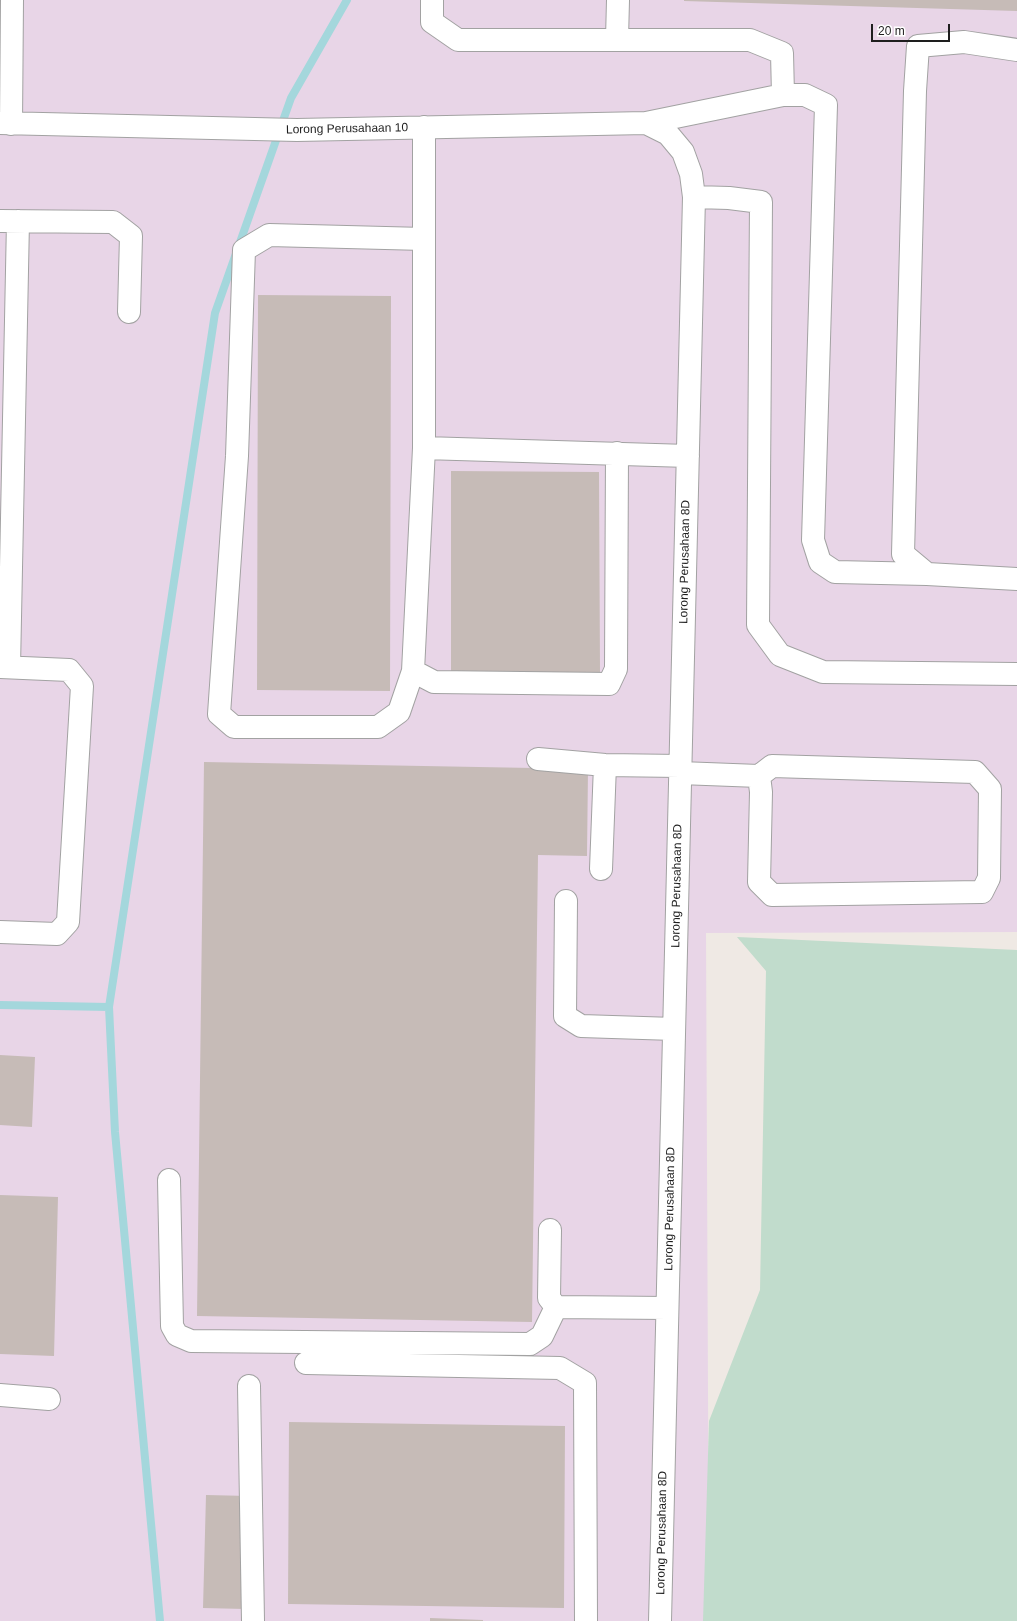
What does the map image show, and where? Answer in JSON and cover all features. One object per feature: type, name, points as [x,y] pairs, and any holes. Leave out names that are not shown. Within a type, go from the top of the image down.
[{"type":"street","points":[[5,123],[12,0]]},
{"type":"street","points":[[432,0],[432,22],[458,40],[750,40],[782,53],[784,95]]},
{"type":"street","points":[[617,40],[618,0]]},
{"type":"street","points":[[927,574],[903,554],[915,91],[918,46],[964,42],[1017,50]]},
{"type":"street","points":[[646,123],[784,95],[805,94],[826,105],[812,540],[820,562],[835,572],[927,574],[1017,579]]},
{"type":"street","name":"Lorong Perusahaan 10","points":[[5,123],[297,130],[646,123],[668,134],[683,152]]},
{"type":"street","points":[[424,127],[424,239],[424,448],[413,671],[399,712],[378,727],[234,727],[219,714],[237,456],[244,250],[269,235],[424,239]]},
{"type":"street","name":"Lorong Perusahaan 8D","points":[[660,1621],[694,197],[691,174],[683,152]]},
{"type":"street","points":[[694,197],[730,198],[761,202],[758,625],[780,655],[823,672],[1017,674]]},
{"type":"street","points":[[0,932],[57,934],[68,922],[82,686],[69,670],[5,667],[9,220],[114,222],[131,236],[129,312]]},
{"type":"street","points":[[424,448],[688,456]]},
{"type":"street","points":[[413,671],[434,682],[609,684],[616,669],[616,453]]},
{"type":"street","points":[[538,760],[680,769],[759,776],[772,766],[975,772],[990,789],[989,878],[982,892],[772,895],[759,882],[761,792],[759,776]]},
{"type":"street","points":[[601,868],[605,765]]},
{"type":"street","points":[[566,901],[565,1016],[580,1026],[674,1029]]},
{"type":"street","points":[[169,1180],[172,1326],[177,1335],[191,1341],[530,1344],[542,1336],[556,1307]]},
{"type":"street","points":[[550,1230],[549,1298],[556,1307]]},
{"type":"street","points":[[556,1307],[667,1308]]},
{"type":"street","points":[[306,1363],[560,1368],[585,1383],[586,1621]]},
{"type":"street","points":[[249,1386],[253,1621]]},
{"type":"street","points":[[0,1396],[49,1399]]},
{"type":"shaded area","points":[[0,0],[1017,0],[1017,932],[706,933],[709,1621],[0,1621]]},
{"type":"green space","points":[[737,937],[1017,950],[1017,1621],[703,1621],[709,1421],[760,1290],[766,971]]},
{"type":"building","points":[[1017,0],[1017,11],[684,1]]},
{"type":"building","points":[[258,295],[391,296],[390,691],[257,690]]},
{"type":"building","points":[[451,471],[599,472],[600,673],[451,672]]},
{"type":"building","points":[[204,762],[588,769],[587,856],[538,855],[532,1322],[197,1316]]},
{"type":"building","points":[[0,1055],[35,1057],[32,1127],[0,1125]]},
{"type":"building","points":[[0,1195],[58,1197],[54,1356],[0,1354]]},
{"type":"building","points":[[289,1422],[565,1426],[564,1608],[288,1604]]},
{"type":"building","points":[[206,1495],[249,1496],[245,1609],[203,1608]]},
{"type":"building","points":[[430,1618],[483,1620],[483,1621],[430,1621]]},
{"type":"waterway","points":[[109,1007],[215,313],[291,98],[347,0]]},
{"type":"waterway","points":[[0,1005],[109,1007],[115,1132],[160,1621]]}]
